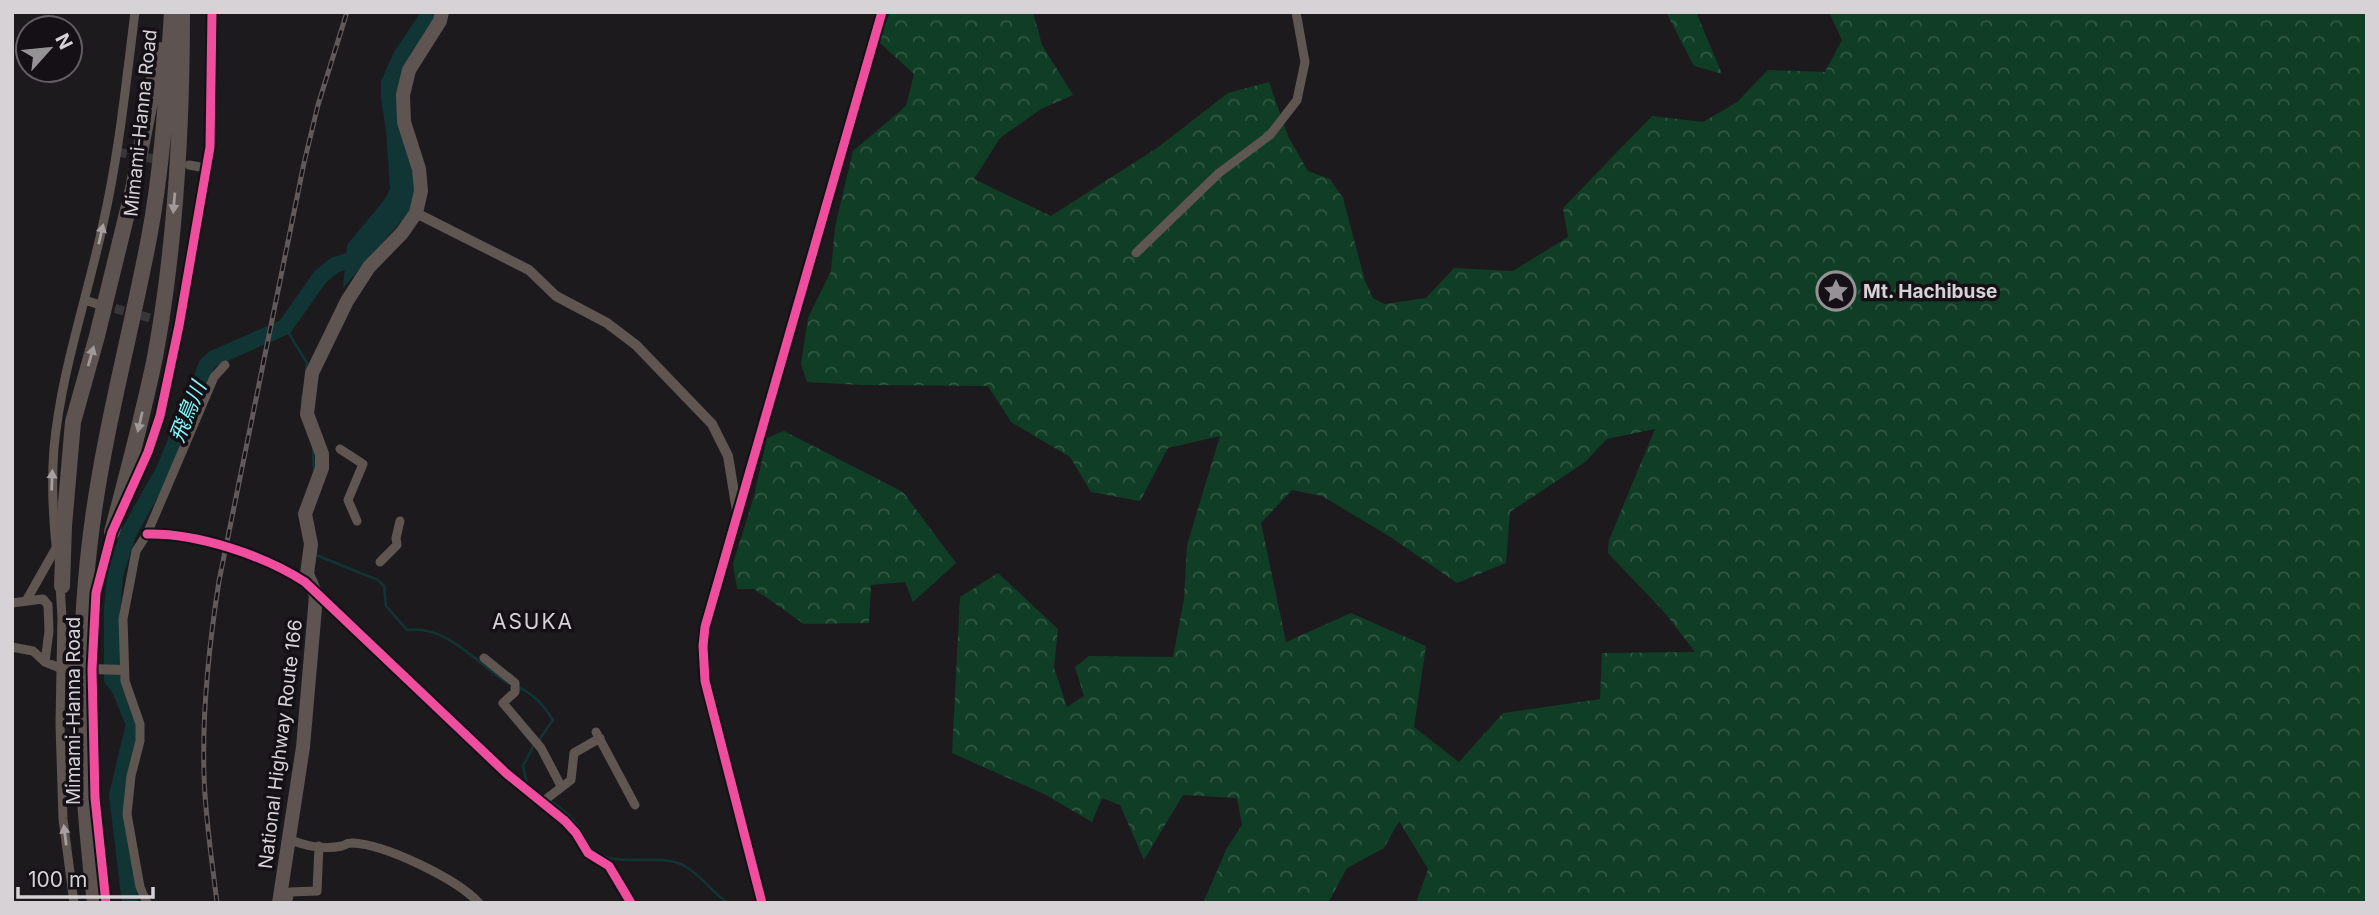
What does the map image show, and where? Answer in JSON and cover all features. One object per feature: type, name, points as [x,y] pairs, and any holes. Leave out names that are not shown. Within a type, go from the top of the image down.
[{"type":"highway","points":[[62,586],[73,422],[133,189],[155,84],[166,12]]},
{"type":"highway","name":"Mimami-Hanna Road","points":[[97,903],[83,789],[81,710],[85,607],[118,381],[149,236],[164,133],[172,12]]},
{"type":"highway","points":[[112,533],[155,356],[171,247],[179,146],[180,12]]},
{"type":"highway","name":"Mimami-Hanna Road","points":[[96,519],[155,224],[169,132],[180,12]]},
{"type":"highway","points":[[416,214],[421,191],[419,169],[404,122],[403,96],[409,70],[440,21],[442,12]]},
{"type":"highway","name":"National Highway Route 166","points":[[279,903],[307,706],[316,595],[307,574],[310,549],[305,514],[322,468],[322,454],[307,414],[312,373],[347,301],[369,267],[402,233],[416,214]]},
{"type":"street","points":[[62,619],[52,513],[54,446],[76,330],[118,152],[135,12]]},
{"type":"street","points":[[106,903],[95,798],[96,593],[112,533],[148,452],[160,416],[174,325],[210,147],[212,12]]},
{"type":"street","points":[[762,903],[705,681],[705,627],[882,12]]},
{"type":"street","points":[[1136,253],[1219,173],[1270,135],[1297,100],[1305,62],[1296,12]]},
{"type":"street","points":[[189,165],[206,168]]},
{"type":"street","points":[[416,214],[529,270],[556,296],[607,323],[636,345],[712,424],[728,456],[737,515]]},
{"type":"street","points":[[85,300],[97,304]]},
{"type":"street","points":[[147,903],[140,887],[128,814],[131,776],[140,741],[141,724],[126,688],[123,619],[136,551],[147,534],[214,377],[225,365]]},
{"type":"street","points":[[340,449],[363,464],[348,499],[357,522]]},
{"type":"street","points":[[380,562],[397,545],[400,521]]},
{"type":"street","points":[[147,534],[166,534],[230,548],[291,573],[313,590],[447,718],[566,820],[588,853],[609,866],[631,903]]},
{"type":"street","points":[[26,601],[56,548]]},
{"type":"street","points":[[62,586],[63,818],[74,903]]},
{"type":"street","points":[[12,603],[43,599],[48,605],[49,631],[45,662]]},
{"type":"street","points":[[12,647],[33,651],[45,662],[61,668],[124,670]]},
{"type":"street","points":[[484,658],[515,687],[503,703],[541,748],[561,786]]},
{"type":"street","points":[[544,800],[571,780],[574,753],[598,735],[635,805]]},
{"type":"street","points":[[289,839],[300,844],[320,846],[350,843],[384,848],[438,874],[479,903]]},
{"type":"street","points":[[287,903],[290,892],[317,891],[320,846]]},
{"type":"green space","points":[[890,12],[1033,12],[1042,45],[1073,95],[1041,109],[1000,138],[974,179],[1051,216],[1157,148],[1228,93],[1269,82],[1288,136],[1308,171],[1330,179],[1343,198],[1365,281],[1373,298],[1384,304],[1426,298],[1454,268],[1513,271],[1568,237],[1563,208],[1652,116],[1703,122],[1737,102],[1768,70],[1825,72],[1842,40],[1829,12],[2367,12],[2367,903],[1416,903],[1428,869],[1399,821],[1384,848],[1347,868],[1328,903],[1203,903],[1227,848],[1242,825],[1237,798],[1183,795],[1144,860],[1120,805],[1102,798],[1092,822],[1044,794],[952,753],[960,597],[998,573],[1058,629],[1054,668],[1067,707],[1084,696],[1075,667],[1089,656],[1173,657],[1184,599],[1187,545],[1220,436],[1168,448],[1140,501],[1091,492],[1070,457],[1011,422],[988,386],[807,382],[801,364],[808,318],[831,271],[835,227],[853,151],[906,106],[914,74],[879,42]],"holes":[[[1655,429],[1609,540],[1608,553],[1665,613],[1695,652],[1602,653],[1600,699],[1503,713],[1459,762],[1414,727],[1426,646],[1351,613],[1286,642],[1261,523],[1292,490],[1322,496],[1392,538],[1457,583],[1506,563],[1510,512],[1585,462],[1607,439]]]},
{"type":"green space","points":[[1666,12],[1696,12],[1722,74],[1694,66]]},
{"type":"green space","points":[[784,431],[903,492],[956,563],[913,602],[905,582],[871,585],[869,623],[804,624],[754,589],[737,589],[733,564],[754,496],[767,438]]},
{"type":"water","points":[[421,12],[441,12],[404,71],[413,164],[414,197],[411,210],[343,288],[347,245],[385,199],[390,189],[381,81],[394,52]]},
{"type":"waterway","name":"飛鳥川","points":[[130,903],[117,795],[134,724],[119,688],[112,679],[115,575],[128,534],[164,470],[207,364],[214,358],[285,327],[320,277],[335,265],[351,260],[359,250]]},
{"type":"waterway","points":[[285,327],[307,363],[306,372]]},
{"type":"waterway","points":[[302,396],[302,410]]},
{"type":"waterway","points":[[313,450],[314,471]]},
{"type":"waterway","points":[[316,555],[378,580],[384,586],[386,606],[407,630],[422,630],[449,640],[508,683]]},
{"type":"waterway","points":[[518,687],[538,700],[553,720],[539,740]]},
{"type":"waterway","points":[[534,745],[523,766],[527,784],[537,793]]},
{"type":"waterway","points":[[549,800],[574,821],[595,852],[619,860],[663,860],[683,865],[728,903]]},
{"type":"tunnel","points":[[118,152],[181,164]]},
{"type":"tunnel","points":[[102,305],[169,323]]},
{"type":"railway","points":[[217,903],[204,774],[207,677],[215,605],[304,163],[318,105],[347,12]]},
{"type":"cycle path","points":[[106,903],[95,798],[92,669],[96,593],[112,532],[148,452],[160,416],[179,326],[210,147],[212,12]]},
{"type":"cycle path","points":[[762,903],[705,681],[705,627],[882,12]]},
{"type":"cycle path","points":[[147,534],[187,537],[229,548],[270,563],[305,582],[507,774],[565,821],[588,853],[609,866],[631,903]]},
{"type":"place","name":"Mt. Hachibuse","points":[[1836,291]]},
{"type":"district","name":"ASUKA","points":[[533,622]]}]
